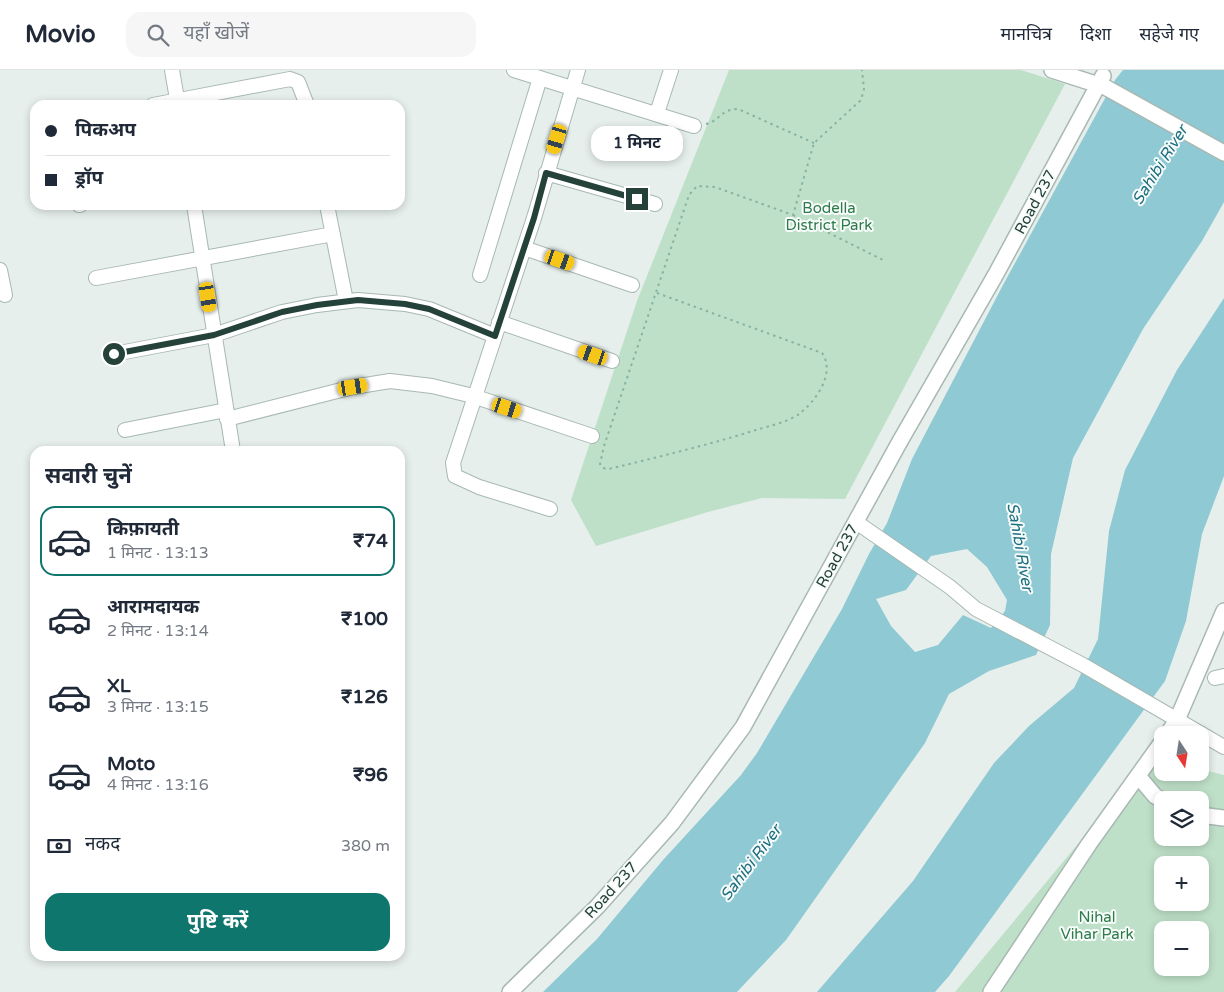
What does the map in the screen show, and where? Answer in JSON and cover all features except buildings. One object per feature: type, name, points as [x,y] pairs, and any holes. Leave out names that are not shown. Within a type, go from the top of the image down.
[{"type":"street","points":[[172,70],[177,100]]},
{"type":"street","points":[[514,70],[694,126]]},
{"type":"street","points":[[550,509],[479,487],[455,476],[453,462],[473,396],[524,248],[578,70]]},
{"type":"street","points":[[657,113],[671,70]]},
{"type":"street","points":[[1052,70],[1101,80],[1224,143]]},
{"type":"street","points":[[480,275],[540,78]]},
{"type":"street","points":[[190,100],[272,80],[290,79],[298,82],[305,100]]},
{"type":"street","points":[[1101,80],[1224,153]]},
{"type":"street","name":"Road 237","points":[[510,992],[597,907],[672,823],[743,727],[996,274],[1101,80]]},
{"type":"street","points":[[546,173],[655,204]]},
{"type":"street","points":[[195,210],[232,446]]},
{"type":"street","points":[[328,210],[346,301]]},
{"type":"street","points":[[96,278],[333,234]]},
{"type":"street","points":[[524,248],[632,285]]},
{"type":"street","points":[[0,270],[5,295]]},
{"type":"street","points":[[114,354],[214,335],[282,312],[346,301],[405,304],[429,309],[612,361]]},
{"type":"street","points":[[125,430],[226,414],[390,381],[432,386],[473,396],[592,436]]},
{"type":"street","points":[[856,522],[950,587],[976,609],[1160,708],[1224,748]]},
{"type":"street","points":[[1173,726],[1224,611]]},
{"type":"street","points":[[991,992],[1089,844],[1154,754]]},
{"type":"street","points":[[1139,777],[1154,795]]},
{"type":"street","points":[[1209,816],[1224,818]]},
{"type":"path","points":[[794,215],[814,143],[861,100],[864,89],[862,70]]},
{"type":"path","points":[[694,126],[712,123],[726,110],[738,109],[814,143]]},
{"type":"path","points":[[657,293],[822,353],[828,361],[828,370],[824,383],[798,415],[771,425],[609,469],[603,468],[600,464],[604,446],[689,195],[697,186],[715,187],[794,215],[883,260]]},
{"type":"green space","name":"Bodella District Park","points":[[729,70],[1021,70],[1065,84],[845,499],[762,498],[708,512],[596,546],[571,500],[637,301]]},
{"type":"green space","name":"Nihal Vihar Park","points":[[1151,756],[1154,757],[1154,781],[1209,781],[1209,771],[1224,775],[1224,992],[955,992]]},
{"type":"water","name":"Sahibi River","points":[[1123,70],[1224,70],[1224,202],[1202,241],[1143,329],[1073,458],[1051,554],[1050,625],[1036,655],[989,671],[949,694],[925,743],[786,940],[737,992],[543,992],[597,939],[663,860],[741,775],[757,753],[842,609],[869,554],[887,523],[912,459],[1003,285],[1115,80]],"holes":[[[967,549],[987,567],[1007,600],[1005,611],[991,628],[963,615],[938,645],[915,652],[891,626],[876,599],[906,590],[931,556]]]},
{"type":"water","points":[[1224,298],[1224,476],[1202,534],[1186,621],[1165,681],[949,976],[935,992],[817,992],[913,881],[994,763],[1029,726],[1074,688],[1098,639],[1109,531],[1125,470],[1177,370]]},
{"type":"route","points":[[114,354],[214,335],[282,312],[358,300],[405,304],[429,309],[456,318],[495,336],[498,322],[534,218],[546,173],[637,199]]}]
